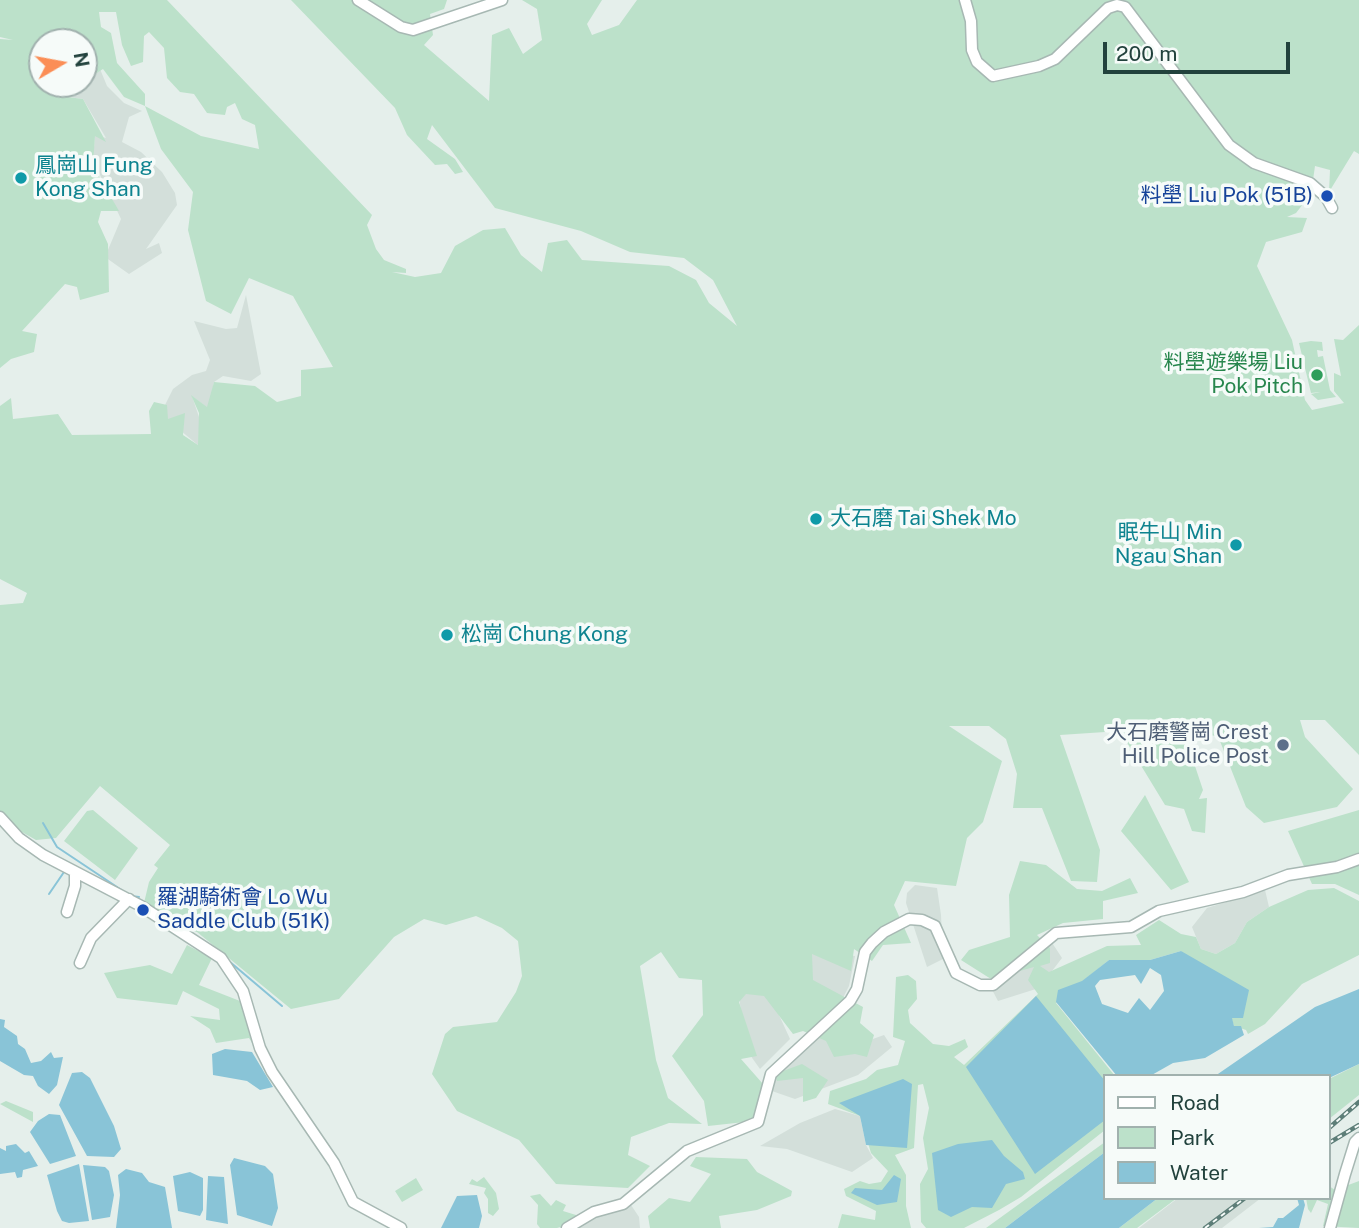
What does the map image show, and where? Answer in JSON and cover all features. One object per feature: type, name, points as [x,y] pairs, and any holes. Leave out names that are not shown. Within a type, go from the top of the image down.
[{"type":"street","points":[[358,0],[401,27],[413,30],[502,0]]},
{"type":"street","points":[[965,0],[971,21],[972,50],[986,73],[996,76],[1055,59],[1108,8],[1121,5],[1154,43],[1229,145],[1254,163],[1310,183],[1326,197],[1332,208]]},
{"type":"street","points":[[0,817],[37,851],[129,899],[195,939],[226,964],[243,991],[260,1048],[272,1072],[334,1163],[350,1198],[360,1208],[401,1228]]},
{"type":"street","points":[[0,836],[10,829]]},
{"type":"street","points":[[567,1228],[594,1212],[623,1204],[687,1151],[758,1122],[771,1074],[850,1002],[857,989],[865,952],[872,943],[909,919],[922,920],[935,926],[956,973],[980,985],[993,985],[1056,933],[1131,927],[1159,911],[1244,892],[1288,875],[1337,867],[1359,859]]},
{"type":"street","points":[[67,912],[75,886],[75,872]]},
{"type":"street","points":[[80,963],[90,938],[129,899]]},
{"type":"street","points":[[1331,1228],[1355,1142],[1359,1138]]},
{"type":"shaded area","points":[[100,69],[107,86],[124,103],[142,111],[129,117],[122,142],[141,152],[162,172],[175,193],[177,205],[146,249],[159,243],[162,253],[129,274],[105,257],[121,219],[93,160],[95,135],[106,138],[83,99],[75,98],[98,98]]},
{"type":"shaded area","points":[[246,295],[261,374],[251,381],[223,376],[214,382],[209,409],[192,396],[199,417],[199,446],[167,419],[164,407],[173,389],[192,375],[206,371],[210,360],[194,321],[226,329],[237,328]]},
{"type":"shaded area","points":[[915,885],[937,888],[941,915],[943,959],[927,967],[906,903],[907,893]]},
{"type":"shaded area","points":[[1265,890],[1269,907],[1247,922],[1235,943],[1216,954],[1201,949],[1192,927],[1207,908]]},
{"type":"shaded area","points":[[1047,935],[1062,958],[1039,988],[998,1001],[988,982]]},
{"type":"shaded area","points":[[778,947],[855,956],[849,986],[841,1002],[802,1027]]},
{"type":"shaded area","points":[[764,982],[790,1039],[760,1069],[745,1048],[738,986]]},
{"type":"shaded area","points":[[831,1024],[842,1050],[884,1035],[892,1047],[858,1075],[795,1099],[769,1090],[784,1066]]},
{"type":"shaded area","points":[[835,1109],[860,1116],[866,1145],[873,1158],[852,1172],[787,1149],[760,1146],[800,1123]]},
{"type":"shaded area","points":[[1175,1200],[1258,1200],[1222,1228],[1139,1228]]},
{"type":"shaded area","points":[[631,1205],[639,1217],[640,1228],[572,1228],[606,1211]]},
{"type":"green space","points":[[0,0],[167,0],[372,215],[367,225],[376,249],[384,260],[406,269],[406,273],[392,272],[415,277],[441,273],[455,246],[483,230],[505,228],[521,255],[542,272],[548,243],[567,240],[582,260],[669,266],[696,280],[709,303],[737,326],[713,280],[684,258],[630,252],[581,231],[495,208],[432,125],[427,139],[455,159],[463,172],[455,174],[447,164],[435,165],[407,135],[395,108],[291,0],[447,0],[444,9],[430,14],[433,35],[424,45],[489,101],[492,35],[509,28],[523,54],[542,40],[537,9],[522,0],[602,0],[587,24],[592,35],[619,25],[637,0],[1359,0],[1359,154],[1354,151],[1329,192],[1330,170],[1315,166],[1311,194],[1296,213],[1287,217],[1307,218],[1302,232],[1266,242],[1257,266],[1292,340],[1305,400],[1312,410],[1344,403],[1334,391],[1334,373],[1341,376],[1334,339],[1343,340],[1359,325],[1359,755],[1325,720],[1300,720],[1305,737],[1353,789],[1337,807],[1264,823],[1246,807],[1218,736],[1184,733],[1203,790],[1199,799],[1207,798],[1205,833],[1192,831],[1184,809],[1165,805],[1120,731],[1060,735],[1100,850],[1097,882],[1071,881],[1042,808],[1013,808],[1017,774],[1006,739],[989,726],[949,726],[1002,761],[983,822],[967,838],[956,886],[905,881],[894,905],[911,943],[883,945],[872,961],[854,949],[851,971],[812,954],[813,980],[863,1007],[860,1023],[874,1035],[867,1057],[855,1054],[834,1057],[826,1041],[803,1031],[793,1034],[764,996],[746,994],[739,1002],[757,1056],[741,1059],[763,1084],[754,1121],[708,1126],[704,1101],[672,1056],[703,1015],[702,980],[679,978],[661,952],[640,966],[656,1060],[668,1098],[702,1124],[669,1123],[631,1137],[628,1155],[650,1166],[628,1188],[556,1184],[519,1140],[457,1111],[432,1074],[445,1034],[453,1027],[497,1022],[516,992],[522,976],[518,941],[502,928],[476,916],[446,925],[424,919],[394,937],[339,999],[291,1009],[197,932],[180,927],[144,903],[149,882],[158,868],[154,865],[170,845],[100,786],[56,838],[36,840],[13,827],[0,811],[0,605],[23,603],[27,593],[0,579],[0,406],[11,398],[13,419],[58,414],[72,435],[151,434],[149,411],[154,402],[167,405],[168,419],[185,413],[183,435],[198,445],[199,413],[191,395],[207,407],[214,382],[255,386],[277,402],[301,396],[301,370],[333,367],[293,296],[249,278],[231,314],[206,301],[188,230],[193,192],[161,149],[145,106],[124,97],[103,69],[98,72],[98,28],[28,28],[28,98],[83,99],[106,142],[95,136],[93,166],[119,211],[101,211],[98,222],[108,244],[109,292],[80,300],[77,287],[65,284],[22,331],[37,334],[34,352],[11,359],[0,368],[0,39],[13,40],[0,37]],"holes":[[[99,12],[116,12],[122,45],[131,66],[143,62],[144,36],[149,32],[164,48],[167,78],[180,92],[194,94],[207,113],[225,115],[227,107],[235,103],[242,119],[255,125],[259,149],[201,136],[145,106],[145,94],[117,63],[111,33],[101,27]]]},
{"type":"green space","points":[[1322,342],[1323,351],[1317,350],[1318,357],[1323,356],[1330,390],[1336,397],[1318,400],[1311,394],[1320,392],[1311,393],[1299,343]]},
{"type":"green space","points":[[1145,795],[1189,882],[1171,890],[1121,831]]},
{"type":"green space","points":[[93,810],[138,848],[115,880],[64,841],[87,811]]},
{"type":"green space","points":[[1359,810],[1359,895],[1335,884],[1312,884],[1288,831]]},
{"type":"green space","points":[[1020,861],[1046,865],[1077,889],[1102,891],[1130,878],[1138,893],[1103,901],[1103,919],[1063,923],[1037,935],[1050,948],[1050,963],[1040,966],[1049,972],[1107,946],[1141,945],[1136,935],[1159,920],[1181,934],[1196,937],[1201,949],[1216,954],[1235,943],[1247,922],[1269,907],[1308,890],[1334,888],[1359,901],[1359,955],[1302,984],[1265,1024],[1248,1034],[1246,1030],[1234,1026],[1231,1017],[1181,951],[1150,960],[1109,960],[1056,1003],[1113,1074],[1104,1074],[1104,1131],[1021,1197],[999,1210],[964,1228],[926,1228],[921,1222],[920,1184],[928,1169],[923,1138],[929,1108],[923,1084],[918,1085],[914,1148],[895,1155],[906,1175],[906,1206],[911,1228],[838,1228],[842,1214],[875,1220],[876,1211],[846,1196],[844,1189],[860,1181],[869,1184],[881,1182],[888,1171],[871,1153],[860,1116],[828,1104],[830,1091],[866,1079],[877,1070],[898,1065],[905,1041],[893,1037],[896,977],[908,975],[916,981],[917,999],[908,1010],[910,1023],[933,1044],[949,1046],[965,1039],[968,1047],[954,1057],[964,1065],[1038,994],[1028,980],[1034,967],[991,979],[961,960],[969,950],[1010,937],[1009,895]]},
{"type":"green space","points":[[187,945],[212,958],[199,985],[240,1001],[263,1061],[249,1038],[216,1043],[210,1029],[190,1016],[220,1020],[219,1009],[183,991],[177,1005],[117,998],[104,973],[150,965],[172,974]]},
{"type":"green space","points":[[802,1064],[828,1080],[816,1098],[803,1102],[803,1078],[777,1081],[775,1074]]},
{"type":"green space","points":[[1359,1064],[1359,1095],[1331,1117],[1331,1078]]},
{"type":"green space","points":[[6,1101],[33,1112],[33,1122],[0,1104]]},
{"type":"green space","points":[[1104,1143],[1104,1153],[1005,1228],[986,1228]]},
{"type":"green space","points":[[696,1157],[747,1159],[757,1172],[792,1191],[791,1196],[757,1210],[719,1216],[721,1228],[650,1228],[648,1216],[669,1198],[690,1202],[711,1174],[690,1166]]},
{"type":"green space","points":[[484,1177],[496,1193],[499,1209],[493,1216],[488,1213],[488,1199],[484,1193],[486,1188],[469,1184],[472,1179],[477,1182]]},
{"type":"green space","points":[[416,1178],[423,1190],[402,1202],[395,1191]]},
{"type":"green space","points":[[1359,1181],[1359,1228],[1323,1226],[1328,1204],[1317,1200],[1331,1200],[1331,1187],[1335,1190]]},
{"type":"green space","points":[[540,1194],[551,1206],[556,1200],[566,1205],[563,1211],[576,1215],[577,1222],[557,1228],[540,1228],[537,1224],[538,1205],[530,1196]]},
{"type":"green space","points":[[1155,1200],[1174,1200],[1137,1228],[1119,1228]]},
{"type":"green space","points":[[1306,1200],[1317,1200],[1311,1213]]},
{"type":"water","points":[[1181,951],[1249,990],[1243,1018],[1232,1018],[1234,1026],[1241,1026],[1244,1035],[1205,1058],[1173,1063],[1154,1074],[1115,1074],[1056,1002],[1058,990],[1082,981],[1109,960],[1150,960]],"holes":[[[1150,968],[1161,975],[1164,991],[1150,1010],[1139,998],[1128,1013],[1102,1004],[1095,986],[1100,980],[1135,975],[1141,984]]]},
{"type":"water","points":[[1359,989],[1359,1064],[1331,1077],[1331,1074],[1218,1074],[1315,1007]]},
{"type":"water","points":[[1036,996],[1104,1080],[1104,1121],[1035,1174],[966,1067]]},
{"type":"water","points":[[0,1019],[5,1020],[4,1027],[17,1036],[18,1044],[25,1049],[31,1063],[41,1061],[51,1052],[54,1058],[63,1057],[57,1085],[49,1094],[38,1086],[33,1076],[24,1075],[0,1061]]},
{"type":"water","points":[[225,1049],[252,1052],[273,1087],[260,1090],[247,1081],[213,1075],[212,1054]]},
{"type":"water","points":[[82,1072],[90,1078],[114,1126],[121,1149],[114,1157],[87,1156],[59,1105],[72,1073]]},
{"type":"water","points":[[903,1079],[912,1084],[907,1148],[866,1145],[860,1116],[839,1103]]},
{"type":"water","points":[[49,1114],[60,1115],[76,1156],[50,1164],[30,1132],[38,1121]]},
{"type":"water","points":[[992,1140],[1004,1156],[1023,1172],[1025,1179],[1006,1184],[992,1208],[972,1207],[951,1217],[938,1210],[932,1153],[958,1144]]},
{"type":"water","points":[[16,1144],[25,1153],[29,1151],[38,1166],[23,1170],[22,1177],[17,1178],[15,1172],[0,1174],[0,1148],[6,1151],[6,1146]]},
{"type":"water","points":[[1104,1153],[1104,1200],[1155,1200],[1119,1228],[1005,1228]]},
{"type":"water","points":[[234,1158],[265,1166],[273,1174],[278,1208],[272,1226],[237,1215],[230,1165]]},
{"type":"water","points":[[79,1164],[89,1221],[69,1223],[62,1221],[57,1211],[47,1175]]},
{"type":"water","points":[[83,1165],[105,1167],[109,1171],[114,1195],[110,1217],[92,1220]]},
{"type":"water","points":[[126,1169],[142,1173],[149,1182],[165,1187],[172,1228],[116,1228],[120,1195],[118,1175]]},
{"type":"water","points":[[190,1172],[203,1178],[203,1210],[200,1216],[178,1211],[173,1176]]},
{"type":"water","points":[[894,1175],[901,1179],[897,1202],[877,1205],[851,1193],[855,1188],[882,1190]]},
{"type":"water","points":[[208,1176],[224,1177],[228,1224],[206,1220]]},
{"type":"water","points":[[477,1195],[482,1216],[479,1228],[441,1228],[457,1196]]},
{"type":"water","points":[[1298,1200],[1304,1200],[1305,1205],[1299,1228],[1259,1228],[1273,1227],[1278,1218],[1283,1218],[1299,1205]]},
{"type":"waterway","points":[[43,823],[57,847],[126,893]]},
{"type":"waterway","points":[[49,894],[64,872]]},
{"type":"waterway","points":[[131,896],[139,897]]},
{"type":"waterway","points":[[162,914],[198,937]]},
{"type":"waterway","points":[[230,962],[282,1006]]},
{"type":"railway","points":[[1331,1126],[1359,1102]]},
{"type":"railway","points":[[1331,1142],[1359,1125]]},
{"type":"railway","points":[[1205,1228],[1242,1200]]},
{"type":"place","name":"鳳崗山 Fung Kong Shan","points":[[21,178]]},
{"type":"place","name":"料壆 Liu Pok (51B)","points":[[1327,196]]},
{"type":"place","name":"料壆遊樂場 Liu Pok Pitch","points":[[1317,375]]},
{"type":"place","name":"大石磨 Tai Shek Mo","points":[[816,519]]},
{"type":"place","name":"眠牛山 Min Ngau Shan","points":[[1236,545]]},
{"type":"place","name":"松崗 Chung Kong","points":[[447,635]]},
{"type":"place","name":"大石磨警崗 Crest Hill Police Post","points":[[1283,745]]},
{"type":"place","name":"羅湖騎術會 Lo Wu Saddle Club (51K)","points":[[143,910]]}]
